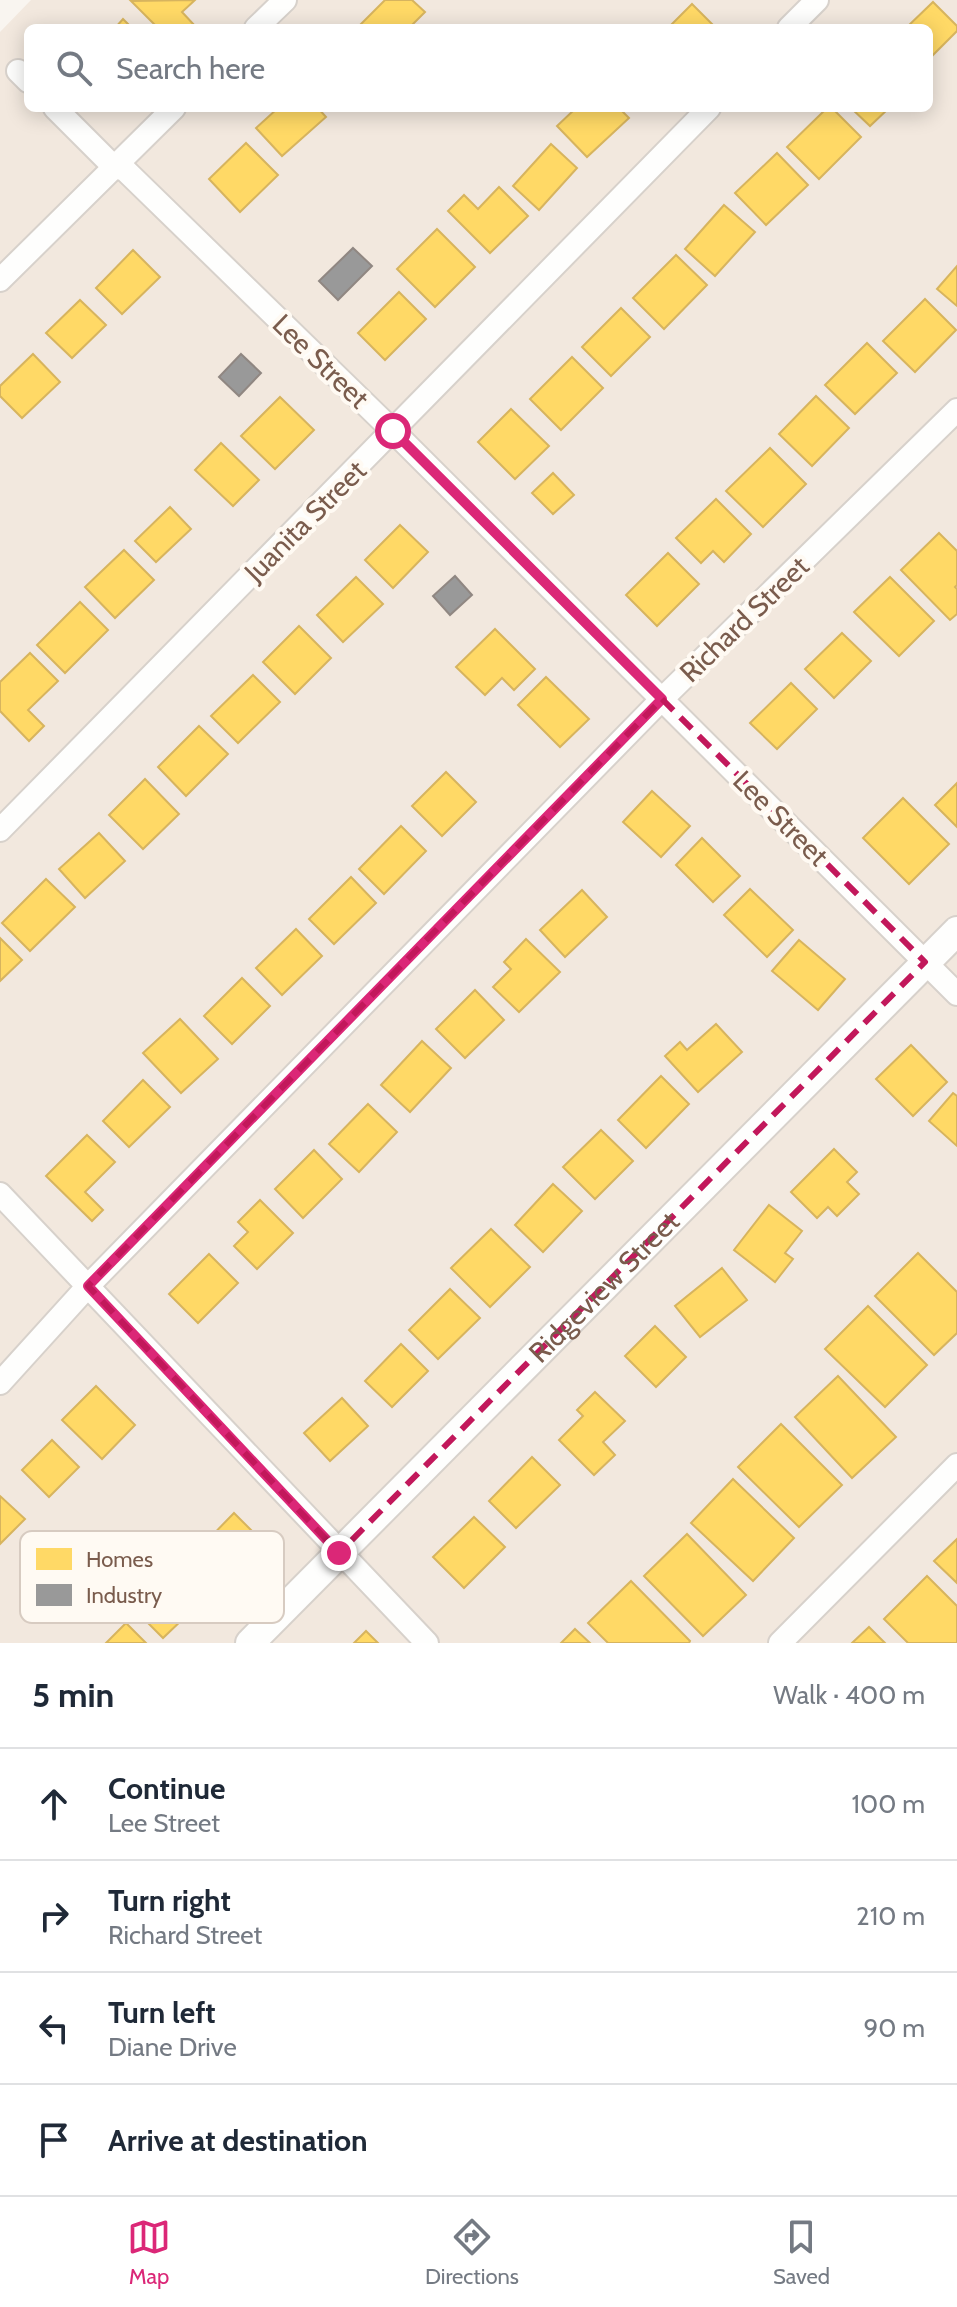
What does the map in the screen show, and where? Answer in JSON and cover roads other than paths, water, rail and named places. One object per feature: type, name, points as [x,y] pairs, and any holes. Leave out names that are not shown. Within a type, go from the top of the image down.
[{"type":"street","points":[[260,24],[285,0]]},
{"type":"street","points":[[793,24],[817,0]]},
{"type":"street","name":"Lee Street","points":[[59,112],[114,167],[125,170],[393,431],[957,994]]},
{"type":"street","points":[[0,280],[170,112]]},
{"type":"street","name":"Juanita Street","points":[[0,830],[705,112]]},
{"type":"street","name":"Richard Street","points":[[0,1383],[88,1286],[662,699],[957,410]]},
{"type":"street","name":"Ridgeview Street","points":[[284,1609],[957,931]]},
{"type":"street","points":[[0,1194],[427,1643]]},
{"type":"street","points":[[780,1643],[957,1465]]},
{"type":"street","name":"Ridgeview Street","points":[[250,1643],[270,1623]]}]
